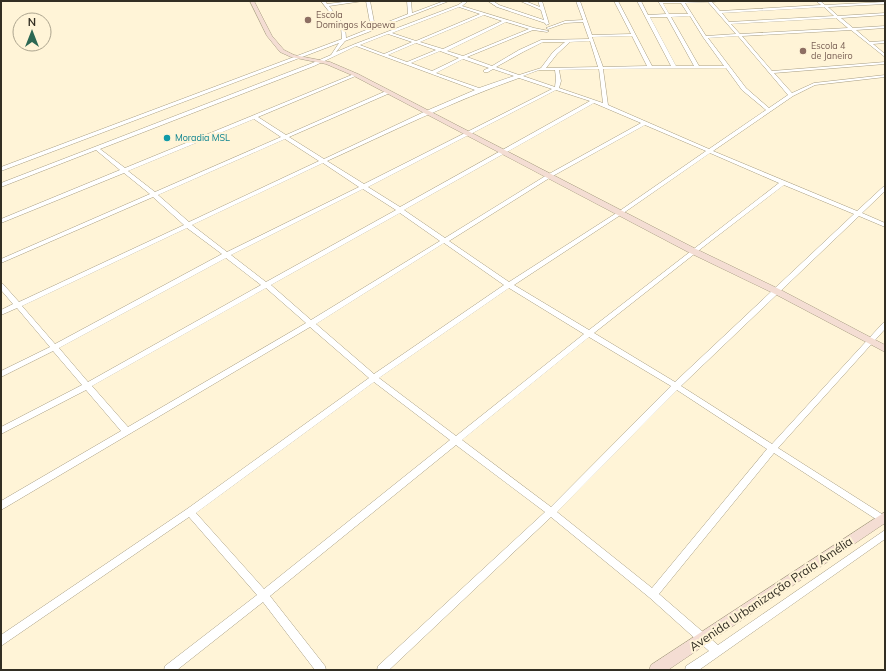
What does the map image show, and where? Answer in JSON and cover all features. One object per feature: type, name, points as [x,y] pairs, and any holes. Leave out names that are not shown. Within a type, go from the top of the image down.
[{"type":"main road","points":[[252,1],[269,36],[278,48],[286,54],[322,61],[356,75],[693,251],[776,291],[885,349]]},
{"type":"main road","name":"Avenida Urbanização Praia Amélia","points":[[656,670],[884,519]]},
{"type":"street","points":[[323,1],[343,27],[344,40],[332,56]]},
{"type":"street","points":[[326,5],[361,1]]},
{"type":"street","points":[[368,1],[372,29]]},
{"type":"street","points":[[409,1],[410,15]]},
{"type":"street","points":[[1,169],[447,1]]},
{"type":"street","points":[[1,185],[322,61],[356,45],[459,6],[465,2],[472,1]]},
{"type":"street","points":[[490,1],[498,6],[546,22]]},
{"type":"street","points":[[522,1],[542,9]]},
{"type":"street","points":[[540,1],[546,22],[547,40]]},
{"type":"street","points":[[578,1],[601,68],[606,106]]},
{"type":"street","points":[[616,1],[650,67]]},
{"type":"street","points":[[639,1],[674,67]]},
{"type":"street","points":[[709,1],[791,95]]},
{"type":"street","points":[[661,2],[719,1]]},
{"type":"street","points":[[818,1],[851,30],[885,56]]},
{"type":"street","points":[[661,2],[697,68]]},
{"type":"street","points":[[682,2],[727,68],[744,89],[768,110]]},
{"type":"street","points":[[718,12],[885,4]]},
{"type":"street","points":[[459,6],[533,29],[547,29],[565,22],[585,21]]},
{"type":"street","points":[[385,55],[483,14]]},
{"type":"street","points":[[728,23],[885,14]]},
{"type":"street","points":[[647,16],[691,15]]},
{"type":"street","points":[[408,63],[505,21]]},
{"type":"street","points":[[705,37],[885,27]]},
{"type":"street","points":[[432,73],[464,57],[533,29]]},
{"type":"street","points":[[389,33],[594,101],[783,183],[885,224]]},
{"type":"street","points":[[486,71],[521,51],[547,40],[569,40],[634,35]]},
{"type":"street","points":[[543,68],[555,53],[569,40]]},
{"type":"street","points":[[869,43],[885,42]]},
{"type":"street","points":[[356,45],[480,90]]},
{"type":"street","points":[[548,62],[558,68]]},
{"type":"street","points":[[771,72],[885,63]]},
{"type":"street","points":[[1,313],[189,226],[428,112],[516,76],[543,68],[727,68]]},
{"type":"street","points":[[1,374],[54,348],[226,255],[557,88],[559,83],[558,68]]},
{"type":"street","points":[[1,221],[356,75]]},
{"type":"street","points":[[1,642],[190,512],[374,378],[509,285],[620,213],[791,95],[814,84],[885,76]]},
{"type":"street","points":[[1,261],[388,92]]},
{"type":"street","points":[[1,431],[86,386],[266,286],[594,101]]},
{"type":"street","points":[[254,117],[400,210],[509,285],[589,335],[676,386],[884,519]]},
{"type":"street","points":[[1,506],[310,324],[549,176],[645,123]]},
{"type":"street","points":[[96,148],[154,194],[189,226],[266,286],[374,378],[551,512],[653,595],[717,651]]},
{"type":"street","points":[[169,670],[264,596],[693,251],[783,183]]},
{"type":"street","points":[[382,670],[551,512],[676,386],[885,188]]},
{"type":"street","points":[[1,286],[126,431]]},
{"type":"street","points":[[653,595],[773,448],[885,325]]},
{"type":"street","points":[[190,512],[264,596],[321,670]]},
{"type":"street","points":[[690,670],[885,534]]},
{"type":"place","name":"Escola Domingos Kapewa","points":[[308,20]]},
{"type":"place","name":"Escola 4 de Janeiro","points":[[803,51]]},
{"type":"place","name":"Moradia MSL","points":[[167,138]]}]
